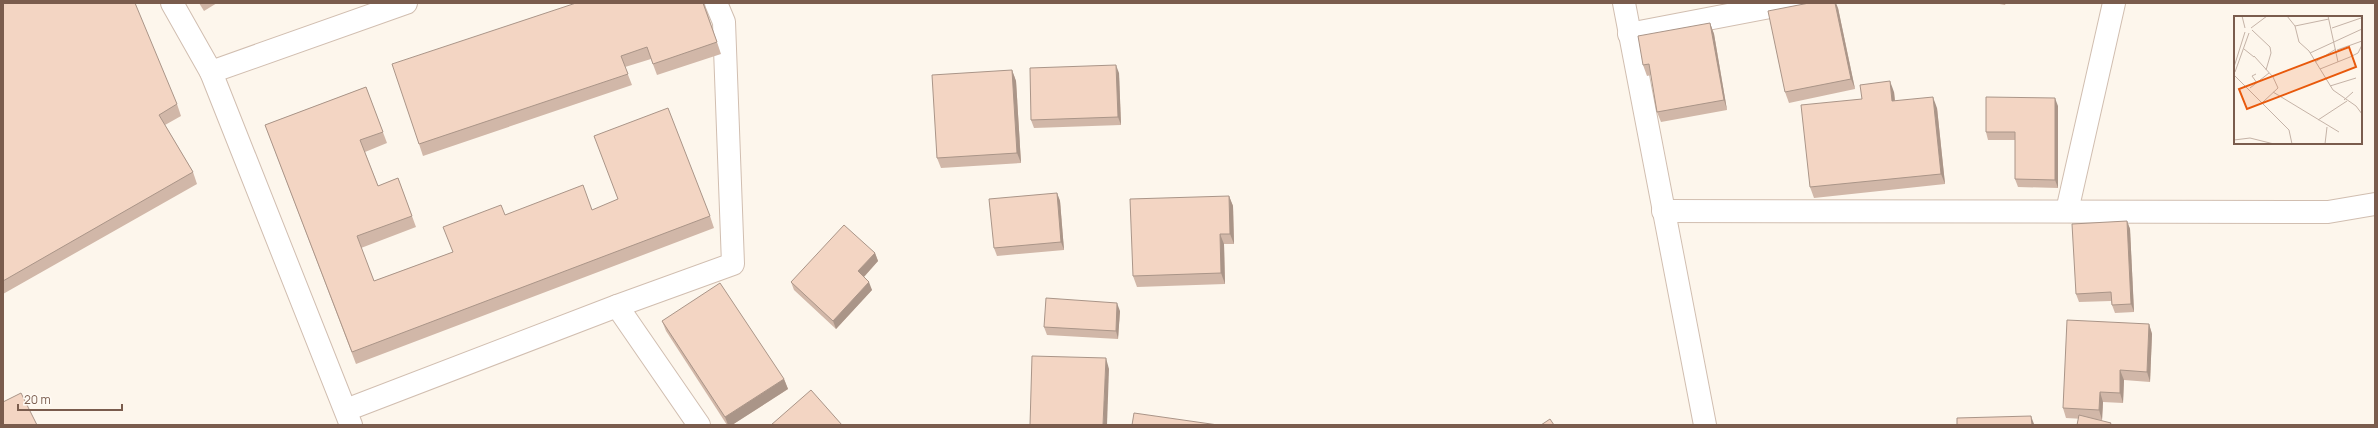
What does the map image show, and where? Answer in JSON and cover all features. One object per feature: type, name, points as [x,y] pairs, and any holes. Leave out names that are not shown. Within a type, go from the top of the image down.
[{"type":"street","points":[[172,3],[211,72],[349,418],[617,306],[733,264],[724,22],[716,3]]},
{"type":"street","points":[[211,72],[375,8],[406,3]]},
{"type":"street","points":[[1624,3],[1705,425]]},
{"type":"street","points":[[1629,34],[1791,3]]},
{"type":"street","points":[[2067,210],[2114,3]]},
{"type":"street","points":[[1663,211],[2067,210],[2328,212],[2375,204]]},
{"type":"street","points":[[617,306],[699,425]]},
{"type":"building","points":[[3,3],[135,3],[177,104],[159,115],[193,172],[3,281]]},
{"type":"building","points":[[576,3],[703,3],[717,42],[653,64],[647,47],[621,56],[628,74],[419,144],[392,64]]},
{"type":"building","points":[[1809,3],[1835,3],[1851,79],[1785,92],[1768,11]]},
{"type":"building","points":[[1710,23],[1724,100],[1657,112],[1649,64],[1643,65],[1638,36]]},
{"type":"building","points":[[1116,65],[1118,117],[1031,120],[1030,68]]},
{"type":"building","points":[[1012,70],[1017,153],[937,158],[932,75]]},
{"type":"building","points":[[1890,81],[1892,101],[1933,97],[1941,174],[1810,187],[1801,105],[1862,99],[1860,85]]},
{"type":"building","points":[[366,87],[383,132],[360,140],[378,186],[398,178],[412,216],[357,236],[374,281],[453,252],[443,227],[501,205],[505,215],[583,185],[592,210],[618,199],[594,136],[668,108],[710,216],[352,352],[265,125]]},
{"type":"building","points":[[1986,97],[2055,98],[2055,180],[2015,179],[2015,132],[1986,132]]},
{"type":"building","points":[[1057,193],[1061,242],[994,248],[989,199]]},
{"type":"building","points":[[1229,196],[1230,234],[1220,234],[1221,273],[1133,276],[1130,199]]},
{"type":"building","points":[[2127,221],[2131,304],[2112,305],[2111,292],[2076,294],[2072,224]]},
{"type":"building","points":[[844,225],[875,253],[858,271],[869,282],[833,321],[791,282]]},
{"type":"building","points":[[720,283],[784,379],[725,417],[662,321]]},
{"type":"building","points":[[1046,298],[1117,303],[1116,331],[1044,327]]},
{"type":"building","points":[[2067,320],[2149,324],[2147,372],[2120,370],[2120,393],[2100,392],[2099,410],[2063,408]]},
{"type":"building","points":[[1032,356],[1106,358],[1103,425],[1030,425]]},
{"type":"building","points":[[811,390],[842,425],[771,425]]},
{"type":"building","points":[[21,393],[37,425],[3,425],[3,402]]},
{"type":"building","points":[[1134,413],[1218,425],[1132,425]]},
{"type":"building","points":[[2079,415],[2111,423],[2110,425],[2077,425]]},
{"type":"building","points":[[2031,416],[2032,425],[1957,425],[1957,418]]},
{"type":"building","points":[[1550,419],[1554,425],[1541,425]]}]
